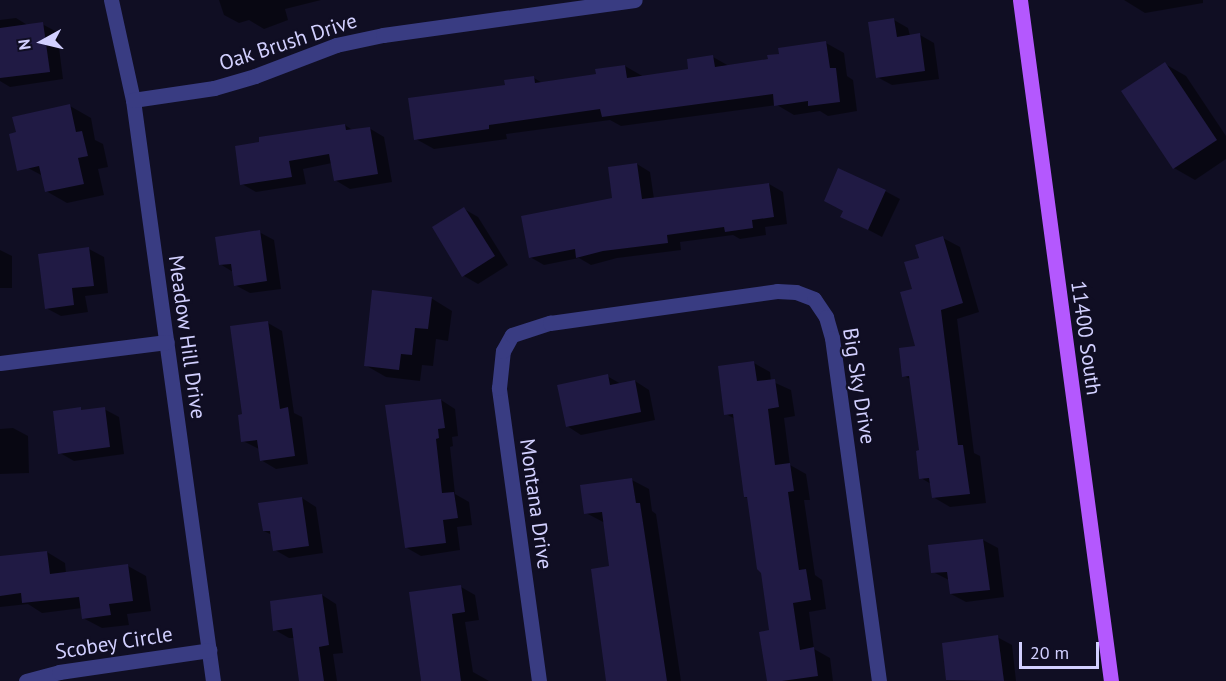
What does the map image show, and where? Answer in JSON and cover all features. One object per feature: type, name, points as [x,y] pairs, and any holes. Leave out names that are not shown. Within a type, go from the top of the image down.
[{"type":"main road","name":"11400 South","points":[[1020,0],[1111,681]]},
{"type":"street","name":"Meadow Hill Drive","points":[[111,0],[133,100],[213,681]]},
{"type":"street","name":"Oak Brush Drive","points":[[133,100],[214,88],[255,76],[336,45],[383,35],[635,0]]},
{"type":"street","name":"Big Sky Drive","points":[[512,334],[550,324],[777,291],[796,292],[814,299],[826,317],[832,338],[879,681]]},
{"type":"street","name":"Montana Drive","points":[[512,334],[503,351],[499,388],[539,681]]},
{"type":"street","points":[[0,363],[167,342]]},
{"type":"street","name":"Scobey Circle","points":[[26,681],[59,672],[209,650]]},
{"type":"building","points":[[894,18],[897,37],[920,33],[925,71],[876,78],[868,22]]},
{"type":"building","points":[[43,22],[50,72],[0,78],[0,28]]},
{"type":"building","points":[[826,41],[830,68],[836,68],[840,102],[808,106],[808,101],[774,106],[773,94],[602,117],[600,109],[489,125],[489,129],[414,140],[408,98],[505,85],[504,80],[534,76],[535,83],[596,74],[595,69],[625,65],[627,78],[688,69],[687,59],[713,55],[715,67],[768,59],[767,55],[779,54],[778,48]]},
{"type":"building","points":[[1165,62],[1217,140],[1173,169],[1121,91]]},
{"type":"building","points":[[70,104],[76,132],[82,131],[88,156],[78,158],[84,184],[45,192],[39,166],[17,171],[9,134],[16,132],[12,117]]},
{"type":"building","points":[[345,124],[346,130],[370,127],[378,174],[334,181],[329,154],[289,161],[292,177],[240,185],[235,146],[259,142],[259,137]]},
{"type":"building","points":[[637,163],[642,199],[769,183],[774,217],[752,220],[753,228],[725,232],[724,227],[667,235],[668,243],[603,251],[576,258],[575,249],[529,258],[521,216],[612,198],[608,167]]},
{"type":"building","points":[[838,168],[886,190],[868,230],[840,217],[843,211],[824,201]]},
{"type":"building","points":[[464,207],[495,256],[462,277],[432,227]]},
{"type":"building","points":[[260,230],[267,281],[234,286],[231,264],[219,265],[215,237]]},
{"type":"building","points":[[943,236],[963,303],[941,310],[958,445],[963,445],[970,494],[932,498],[929,478],[919,479],[916,451],[919,450],[909,376],[902,377],[899,348],[915,346],[900,292],[912,289],[904,262],[919,258],[915,245]]},
{"type":"building","points":[[89,247],[94,286],[72,288],[74,305],[45,309],[38,254]]},
{"type":"building","points":[[372,290],[432,297],[428,329],[415,328],[412,355],[401,354],[399,370],[364,366]]},
{"type":"building","points":[[268,321],[280,409],[288,407],[295,456],[260,461],[257,440],[241,442],[238,415],[242,414],[230,326]]},
{"type":"building","points":[[754,361],[757,381],[775,379],[779,407],[768,409],[775,465],[790,463],[794,491],[788,492],[799,570],[806,569],[811,600],[793,603],[800,650],[814,647],[818,676],[767,681],[759,632],[769,630],[761,573],[757,569],[747,497],[744,497],[733,414],[724,415],[718,366]]},
{"type":"building","points":[[608,374],[610,385],[635,380],[641,412],[566,427],[557,385]]},
{"type":"building","points":[[441,399],[445,428],[438,429],[439,438],[436,439],[442,493],[454,492],[458,518],[443,520],[446,543],[405,548],[385,405]]},
{"type":"building","points":[[81,407],[81,410],[105,407],[110,447],[58,454],[53,411]]},
{"type":"building","points":[[632,478],[636,503],[640,503],[667,681],[606,681],[591,569],[609,566],[602,512],[584,514],[580,485]]},
{"type":"building","points":[[302,497],[309,546],[273,551],[270,531],[263,531],[258,503]]},
{"type":"building","points":[[983,539],[990,590],[950,594],[947,572],[931,573],[928,545]]},
{"type":"building","points":[[47,551],[50,574],[128,564],[133,601],[109,604],[111,615],[82,619],[79,597],[22,603],[21,593],[0,596],[0,556]]},
{"type":"building","points":[[461,585],[465,612],[452,614],[461,681],[421,681],[409,592]]},
{"type":"building","points":[[322,594],[329,645],[319,647],[324,681],[299,681],[292,628],[273,631],[270,601]]},
{"type":"building","points":[[998,635],[1004,681],[946,680],[942,643]]}]
